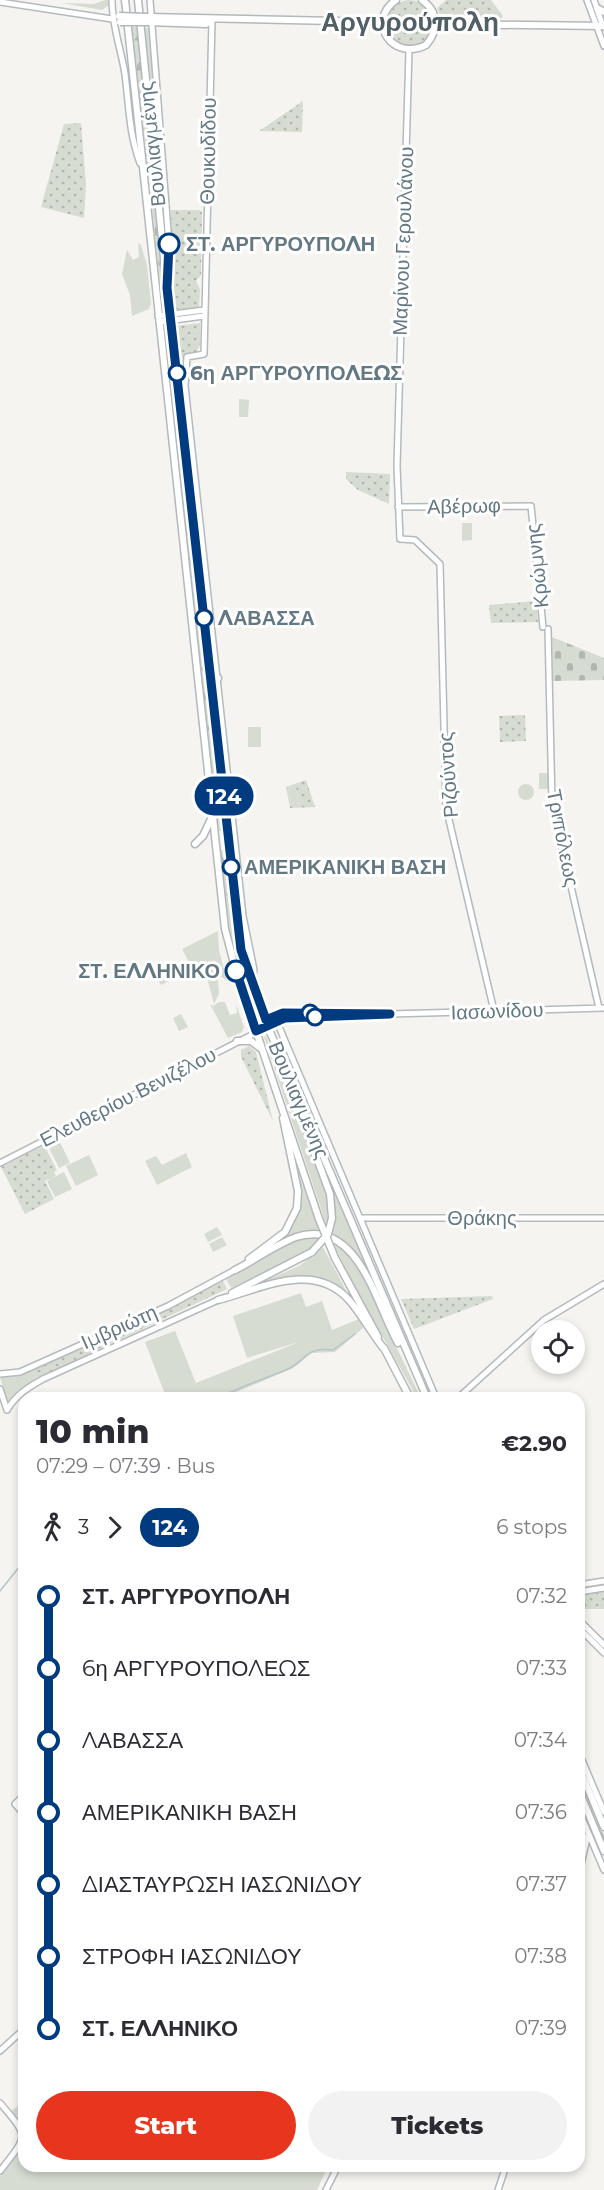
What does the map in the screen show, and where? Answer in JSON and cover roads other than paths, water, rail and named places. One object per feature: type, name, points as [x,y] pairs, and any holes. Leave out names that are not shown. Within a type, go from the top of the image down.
[{"type":"main road","name":"Βουλιαγμένης","points":[[124,0],[140,163],[228,940],[319,1219],[335,1258],[408,1392]]},
{"type":"main road","name":"Βουλιαγμένης","points":[[138,0],[170,317],[237,926],[252,982],[267,1023],[424,1392]]},
{"type":"main road","points":[[395,0],[385,12],[383,22],[385,33],[391,42],[409,50],[426,45],[434,34],[436,24],[433,10],[423,0]]},
{"type":"main road","points":[[597,8],[604,12]]},
{"type":"main road","points":[[117,19],[383,22]]},
{"type":"main road","points":[[436,24],[602,25]]},
{"type":"main road","points":[[178,380],[185,386]]},
{"type":"main road","points":[[184,432],[188,416]]},
{"type":"main road","points":[[207,641],[215,653]]},
{"type":"main road","points":[[212,694],[218,678]]},
{"type":"main road","points":[[216,730],[224,737]]},
{"type":"main road","points":[[195,844],[203,836],[213,814]]},
{"type":"main road","points":[[237,1041],[254,1042],[264,1053]]},
{"type":"main road","points":[[218,1300],[312,1252],[328,1234],[332,1218],[330,1194],[290,1078]]},
{"type":"main road","points":[[235,1270],[285,1232],[297,1208],[297,1185],[280,1100]]},
{"type":"main road","points":[[235,1270],[298,1237],[318,1235],[334,1239],[358,1261],[412,1367]]},
{"type":"main road","points":[[218,1300],[289,1280],[318,1280],[333,1287],[350,1301],[385,1350]]},
{"type":"main road","points":[[585,1781],[604,1827]]},
{"type":"main road","points":[[585,1805],[604,1851]]},
{"type":"street","name":"Βουλιαγμένης","points":[[112,0],[117,19],[133,144],[140,163]]},
{"type":"street","points":[[150,0],[169,244],[167,288]]},
{"type":"street","points":[[587,0],[602,25]]},
{"type":"street","points":[[594,0],[602,25],[604,46]]},
{"type":"street","points":[[0,2],[20,2],[117,19]]},
{"type":"street","name":"Θουκυδίδου","points":[[185,386],[187,357],[204,354],[212,20]]},
{"type":"street","name":"Μαρίνου Γερουλάνου","points":[[409,50],[398,507],[400,539],[415,540],[440,564],[440,570]]},
{"type":"street","points":[[158,319],[204,313]]},
{"type":"street","points":[[185,386],[232,813],[254,970],[252,982]]},
{"type":"street","name":"Αβέρωφ","points":[[398,507],[531,506]]},
{"type":"street","name":"Κρώμνης","points":[[531,506],[546,628]]},
{"type":"street","name":"Ριζούντος","points":[[440,570],[446,807],[495,1011]]},
{"type":"street","name":"Τριπόλεως","points":[[546,628],[552,804],[601,1008]]},
{"type":"street","name":"Ιασωνίδου","points":[[267,1023],[285,1018],[601,1008]]},
{"type":"street","name":"Ιασωνίδου","points":[[256,1031],[283,1013],[390,1014]]},
{"type":"street","points":[[277,1022],[433,1392]]},
{"type":"street","name":"Ελευθερίου Βενιζέλου","points":[[0,1163],[256,1031]]},
{"type":"street","name":"Θράκης","points":[[360,1218],[604,1218]]},
{"type":"street","name":"Ιμβριώτη","points":[[0,1374],[20,1372],[168,1306],[235,1270]]},
{"type":"street","points":[[465,1392],[544,1320],[604,1284]]},
{"type":"street","name":"Ιμβριώτη","points":[[23,1392],[34,1384],[218,1300]]},
{"type":"street","name":"Ιμβριώτη","points":[[0,1389],[7,1410],[18,1395]]},
{"type":"street","points":[[585,1584],[604,1581]]},
{"type":"street","points":[[585,1591],[604,1588]]},
{"type":"street","points":[[585,1626],[604,1645]]},
{"type":"street","points":[[585,1634],[604,1653]]},
{"type":"street","points":[[585,1767],[604,1812]]},
{"type":"street","points":[[585,1826],[604,1870]]},
{"type":"street","points":[[585,1847],[588,1834]]},
{"type":"street","points":[[0,2051],[18,2034]]},
{"type":"street","points":[[0,2103],[18,2124]]},
{"type":"street","points":[[0,2171],[18,2148]]},
{"type":"street","points":[[326,2190],[335,2172]]},
{"type":"street","points":[[498,2190],[504,2172]]},
{"type":"waterway","points":[[232,1392],[288,1369],[311,1352],[333,1350],[355,1334]]},
{"type":"waterway","points":[[0,1591],[18,1568]]},
{"type":"place","name":"ΣΤ. ΑΡΓΥΡΟΥΠΟΛΗ","points":[[169,244]]},
{"type":"place","name":"6η ΑΡΓΥΡΟΥΠΟΛΕΩΣ","points":[[177,373]]},
{"type":"place","name":"ΛΑΒΑΣΣΑ","points":[[204,618]]},
{"type":"place","name":"ΑΜΕΡΙΚΑΝΙΚΗ ΒΑΣΗ","points":[[231,867]]},
{"type":"place","name":"ΣΤ. ΕΛΛΗΝΙΚΟ","points":[[236,971]]},
{"type":"district","name":"Αργυρούπολη","points":[[410,22]]}]
